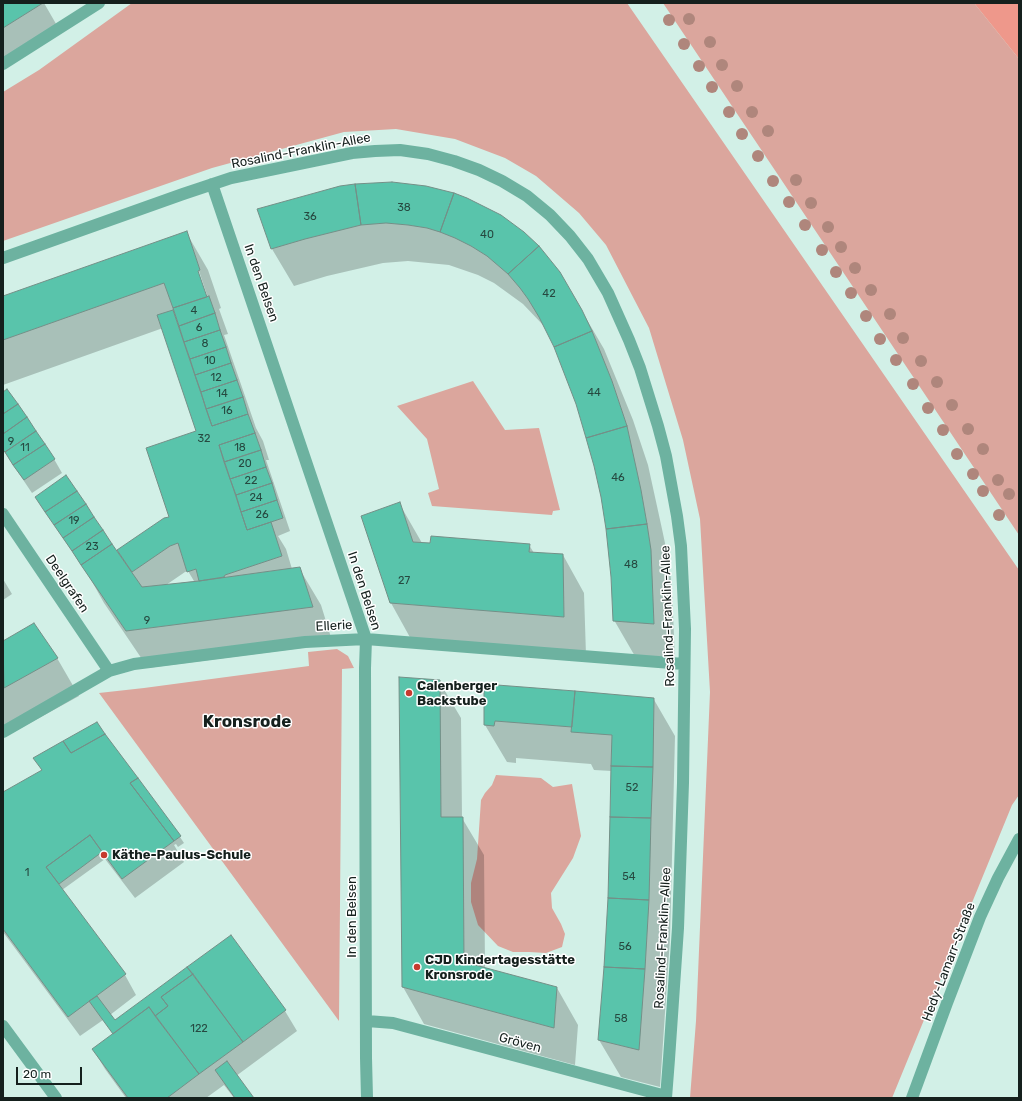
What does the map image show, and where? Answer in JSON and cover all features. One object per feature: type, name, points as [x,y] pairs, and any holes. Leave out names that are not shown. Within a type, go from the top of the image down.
[{"type":"street","points":[[3,64],[93,5]]},
{"type":"street","name":"Rosalind-Franklin-Allee","points":[[3,258],[230,178],[352,154],[400,150],[428,154],[454,161],[502,180],[527,196],[550,214],[570,236],[588,259],[608,293],[640,368],[658,426],[672,486],[681,546],[685,615],[683,783],[674,993],[666,1097]]},
{"type":"street","name":"In den Belsen","points":[[212,184],[366,639],[367,1098]]},
{"type":"street","name":"Deelgrafen","points":[[3,514],[109,670]]},
{"type":"street","name":"Ellerie","points":[[3,732],[109,670],[134,664],[305,642],[366,639],[684,664]]},
{"type":"street","name":"Hedy-Lamarr-Straße","points":[[912,1098],[980,917],[998,878],[1019,839]]},
{"type":"street","name":"Gröven","points":[[367,1021],[393,1023],[666,1097]]},
{"type":"street","points":[[3,1026],[56,1098]]},
{"type":"shaded area","points":[[132,3],[627,3],[1019,570],[1019,795],[1012,805],[892,1098],[690,1098],[696,1021],[710,692],[700,519],[683,440],[649,328],[606,245],[579,213],[536,176],[505,158],[455,139],[396,129],[344,132],[212,168],[3,241],[3,92],[39,70]]},
{"type":"shaded area","points":[[663,3],[974,3],[1019,59],[1019,535]]},
{"type":"shaded area","points":[[974,3],[1019,3],[1019,59]]},
{"type":"shaded area","points":[[473,381],[505,430],[539,428],[560,510],[553,511],[552,515],[432,506],[428,493],[439,489],[427,439],[397,406]]},
{"type":"shaded area","points":[[337,649],[348,656],[354,668],[342,669],[339,1021],[99,693],[309,666],[308,652]]},
{"type":"shaded area","points":[[496,775],[541,778],[553,787],[572,784],[581,836],[573,858],[551,893],[552,908],[565,934],[562,947],[546,953],[513,952],[498,946],[478,925],[471,902],[471,883],[477,859],[481,800],[492,785]]},
{"type":"building","points":[[3,3],[43,3],[3,28]]},
{"type":"building","points":[[392,182],[426,186],[454,193],[440,232],[427,228],[386,223],[361,225],[355,184]]},
{"type":"building","points":[[355,184],[361,225],[271,249],[257,209],[340,186]]},
{"type":"building","points":[[454,193],[501,215],[524,232],[539,246],[508,274],[487,256],[471,246],[440,232]]},
{"type":"building","points":[[187,231],[207,297],[173,308],[164,283],[3,340],[3,296]]},
{"type":"building","points":[[539,246],[560,272],[582,310],[592,331],[554,347],[528,299],[508,274]]},
{"type":"building","points":[[209,296],[215,313],[179,326],[173,308]]},
{"type":"building","points":[[173,310],[212,426],[248,414],[255,433],[219,445],[247,530],[271,522],[282,556],[225,575],[224,577],[199,581],[196,569],[187,572],[178,543],[170,546],[132,572],[117,550],[164,518],[169,517],[146,448],[196,431],[157,315]]},
{"type":"building","points":[[215,313],[220,330],[184,342],[179,326]]},
{"type":"building","points":[[220,330],[226,347],[190,359],[184,342]]},
{"type":"building","points":[[592,331],[612,381],[627,426],[586,438],[576,404],[554,347]]},
{"type":"building","points":[[226,347],[231,363],[195,375],[190,359]]},
{"type":"building","points":[[231,363],[237,380],[201,392],[195,375]]},
{"type":"building","points":[[237,380],[243,397],[206,409],[201,392]]},
{"type":"building","points":[[7,389],[18,404],[3,414],[3,392]]},
{"type":"building","points":[[243,397],[248,414],[212,426],[206,409]]},
{"type":"building","points":[[18,404],[27,417],[3,434],[3,414]]},
{"type":"building","points":[[27,417],[36,431],[5,452],[3,450],[3,434]]},
{"type":"building","points":[[627,426],[647,524],[606,529],[601,497],[586,438]]},
{"type":"building","points":[[36,431],[45,444],[13,465],[5,452]]},
{"type":"building","points":[[255,433],[261,450],[224,462],[219,445]]},
{"type":"building","points":[[45,444],[55,459],[24,480],[13,465]]},
{"type":"building","points":[[261,450],[266,467],[230,479],[224,462]]},
{"type":"building","points":[[266,467],[272,483],[236,495],[230,479]]},
{"type":"building","points":[[66,475],[77,491],[45,512],[35,497]]},
{"type":"building","points":[[272,483],[277,500],[241,512],[236,495]]},
{"type":"building","points":[[77,491],[86,504],[54,525],[45,512]]},
{"type":"building","points":[[277,500],[283,518],[247,530],[241,512]]},
{"type":"building","points":[[400,502],[413,542],[430,543],[431,536],[530,544],[529,552],[563,554],[564,617],[390,603],[361,516]]},
{"type":"building","points":[[86,504],[94,517],[63,538],[54,525]]},
{"type":"building","points":[[94,517],[103,530],[72,551],[63,538]]},
{"type":"building","points":[[647,524],[651,550],[654,624],[613,621],[611,577],[606,529]]},
{"type":"building","points":[[103,530],[112,544],[81,565],[72,551]]},
{"type":"building","points":[[112,544],[142,587],[199,581],[300,567],[313,607],[126,631],[81,565]]},
{"type":"building","points":[[34,623],[58,658],[4,688],[3,641]]},
{"type":"building","points":[[399,677],[440,680],[441,817],[463,817],[464,962],[557,987],[554,1028],[402,987]]},
{"type":"building","points":[[484,684],[575,691],[572,727],[495,721],[494,726],[484,725]]},
{"type":"building","points":[[575,691],[654,698],[653,767],[611,766],[612,735],[571,732]]},
{"type":"building","points":[[97,722],[105,734],[71,753],[63,741]]},
{"type":"building","points":[[105,734],[138,778],[130,783],[174,841],[122,879],[90,835],[46,867],[126,974],[68,1017],[3,929],[3,792],[42,770],[33,758],[63,741],[71,753]]},
{"type":"building","points":[[611,766],[653,767],[651,818],[610,817]]},
{"type":"building","points":[[138,778],[181,836],[174,841],[130,783]]},
{"type":"building","points":[[610,817],[651,818],[649,900],[608,898]]},
{"type":"building","points":[[90,835],[102,852],[59,884],[46,867]]},
{"type":"building","points":[[608,898],[649,900],[645,969],[604,967]]},
{"type":"building","points":[[231,935],[286,1010],[243,1042],[187,967]]},
{"type":"building","points":[[187,967],[193,974],[161,997],[168,1006],[155,1016],[149,1007],[113,1034],[89,1001],[97,996],[115,1020]]},
{"type":"building","points":[[604,967],[645,969],[639,1050],[598,1040]]},
{"type":"building","points":[[193,974],[243,1042],[199,1074],[155,1016],[168,1006],[161,997]]},
{"type":"building","points":[[149,1007],[199,1074],[167,1098],[128,1098],[92,1049]]},
{"type":"building","points":[[227,1061],[254,1098],[235,1098],[215,1070]]},
{"type":"place","name":"Calenberger Backstube","points":[[409,693]]},
{"type":"place","name":"Käthe-Paulus-Schule","points":[[104,855]]},
{"type":"place","name":"CJD Kindertagesstätte Kronsrode","points":[[417,967]]},
{"type":"district","name":"Kronsrode","points":[[247,722]]}]
